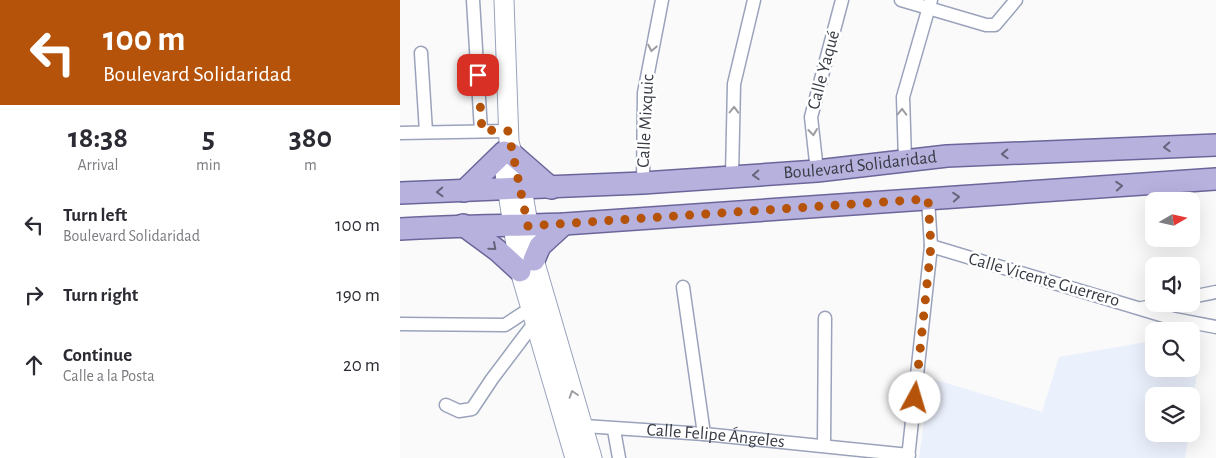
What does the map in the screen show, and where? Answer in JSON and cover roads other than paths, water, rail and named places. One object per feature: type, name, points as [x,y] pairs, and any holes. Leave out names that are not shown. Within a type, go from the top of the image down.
[{"type":"main road","points":[[464,191],[508,145],[551,188]]},
{"type":"main road","name":"Boulevard Solidaridad","points":[[400,193],[644,183],[817,171],[905,160],[1216,145]]},
{"type":"main road","name":"Boulevard Solidaridad","points":[[400,229],[463,225],[520,226],[564,224],[1216,179]]},
{"type":"main road","points":[[463,225],[497,250],[527,266],[540,246],[564,224]]},
{"type":"street","points":[[474,0],[482,130]]},
{"type":"street","points":[[504,0],[508,145],[533,315],[575,458]]},
{"type":"street","name":"Calle Mixquic","points":[[644,183],[644,93],[662,0]]},
{"type":"street","points":[[732,176],[734,84],[754,0]]},
{"type":"street","name":"Calle Yaqué","points":[[817,171],[811,117],[842,0]]},
{"type":"street","points":[[901,0],[929,5],[986,25],[995,25],[1016,0]]},
{"type":"street","points":[[905,160],[903,98],[929,5]]},
{"type":"street","points":[[421,53],[426,132]]},
{"type":"street","points":[[400,133],[482,130],[508,145]]},
{"type":"street","points":[[908,456],[931,246],[928,199]]},
{"type":"street","name":"Calle Vicente Guerrero","points":[[931,246],[1174,319],[1216,327]]},
{"type":"street","points":[[527,266],[584,426],[592,458]]},
{"type":"street","points":[[682,286],[704,434]]},
{"type":"street","points":[[1200,295],[1216,292]]},
{"type":"street","points":[[400,324],[505,326],[533,315]]},
{"type":"street","points":[[446,405],[459,411],[472,409],[533,315]]},
{"type":"street","points":[[824,445],[825,318]]},
{"type":"street","name":"Calle Felipe Ángeles","points":[[584,426],[614,430],[704,434],[824,445],[908,456]]},
{"type":"street","points":[[614,430],[619,458]]}]
